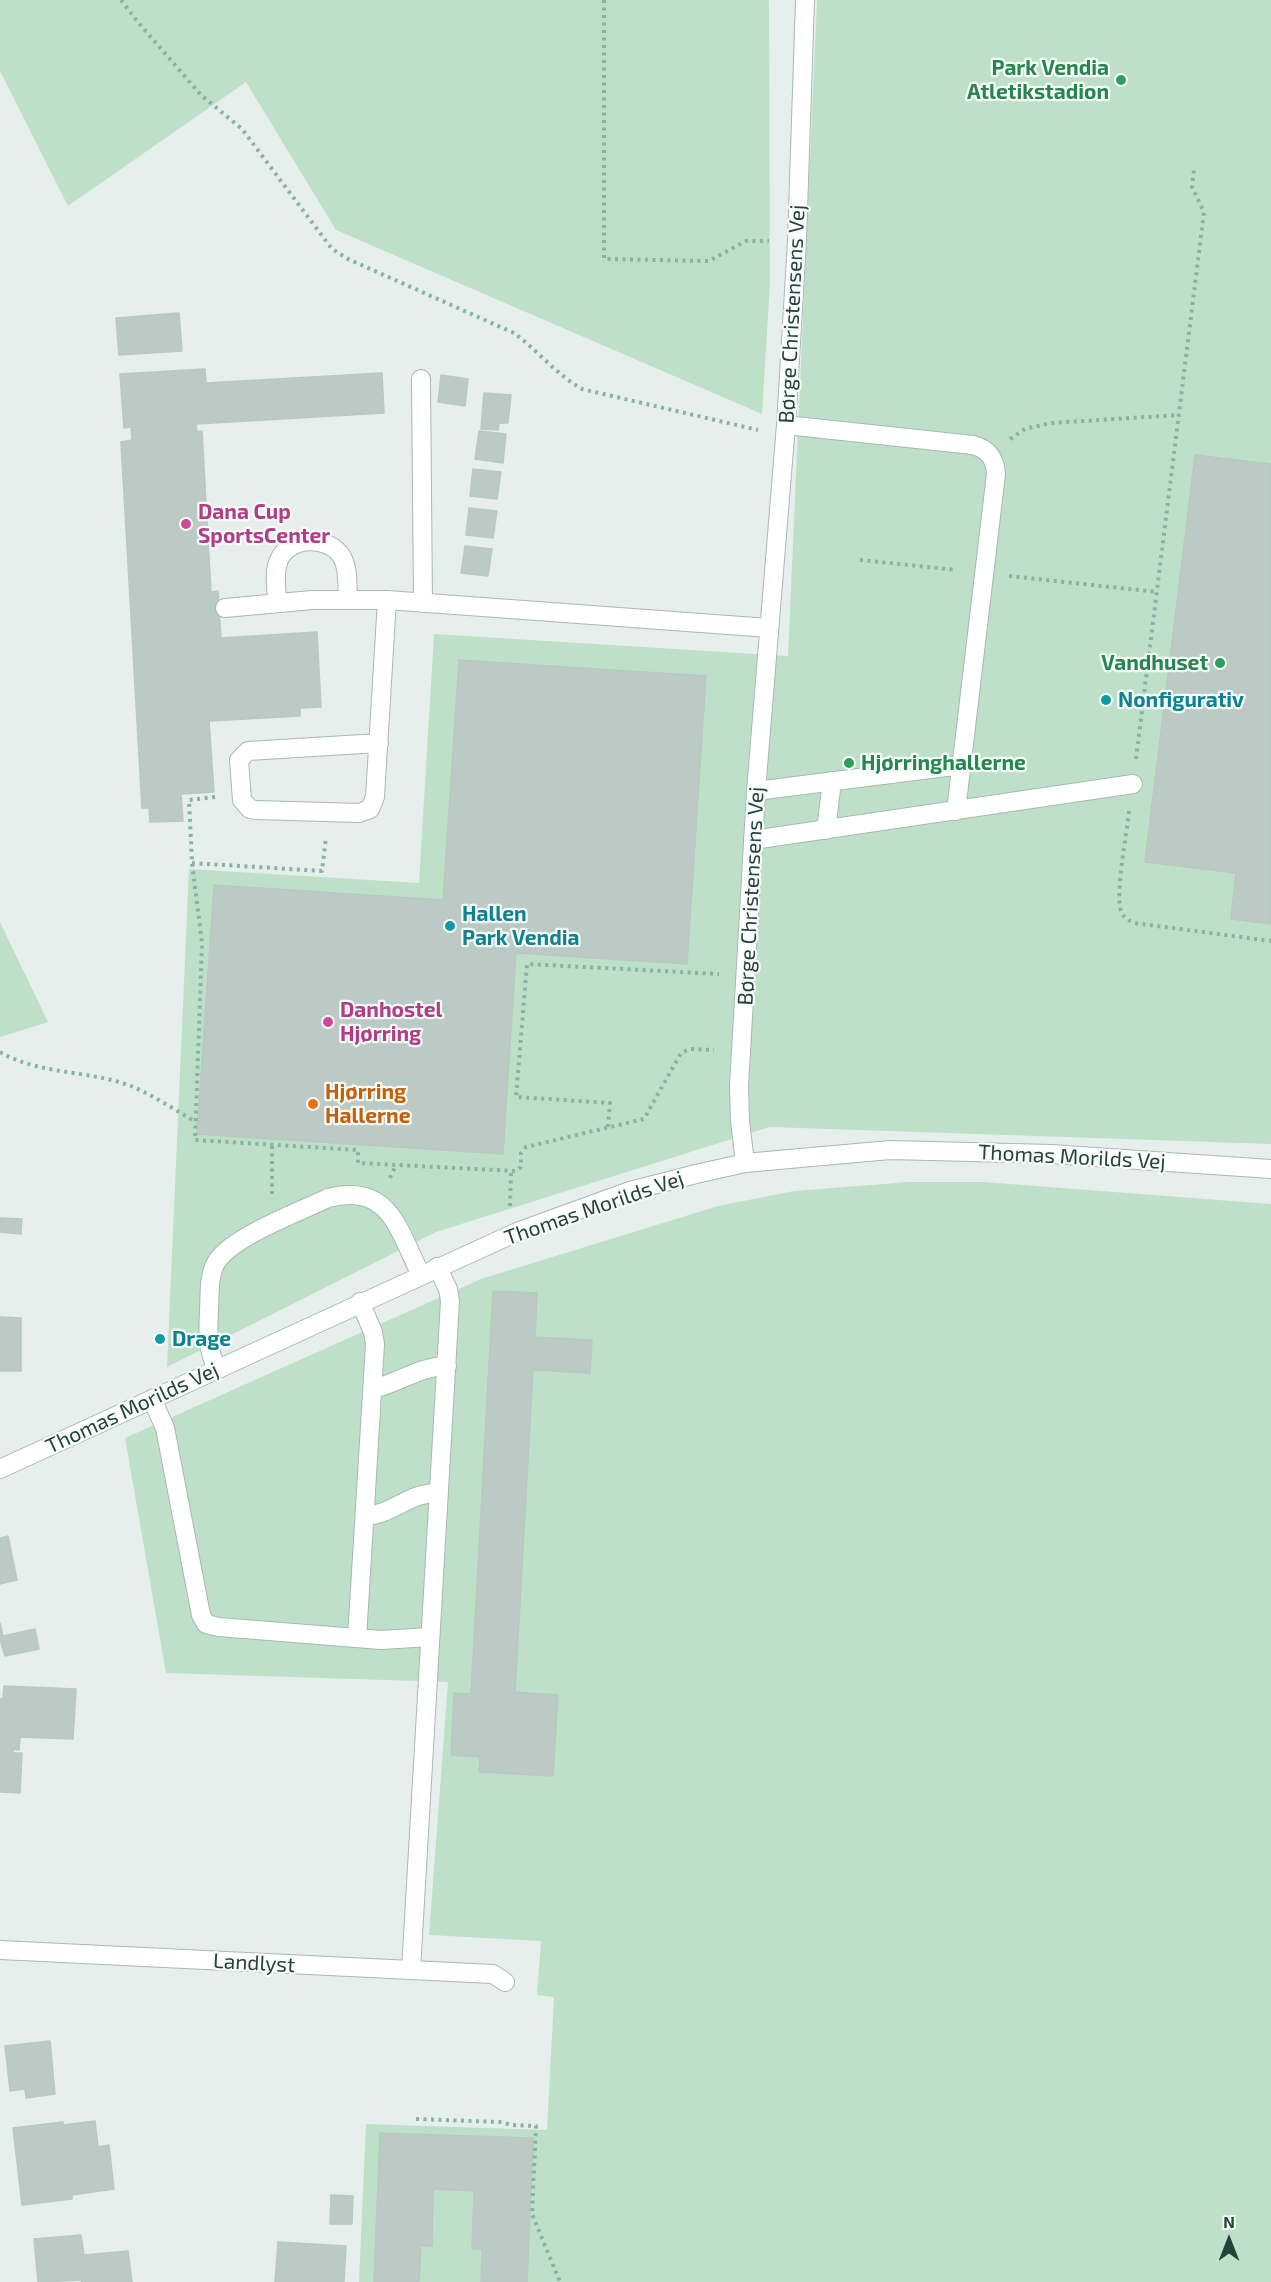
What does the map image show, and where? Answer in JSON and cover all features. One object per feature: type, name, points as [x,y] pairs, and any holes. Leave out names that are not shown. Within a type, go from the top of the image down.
[{"type":"street","name":"Børge Christensens Vej","points":[[745,1163],[740,1121],[741,1051],[756,791],[785,431],[797,241],[805,0]]},
{"type":"street","points":[[421,379],[423,603]]},
{"type":"street","points":[[785,431],[973,445],[983,448],[996,464],[956,811]]},
{"type":"street","points":[[277,603],[276,573],[279,560],[296,544],[310,541],[323,543],[335,549],[342,558],[347,574],[348,599]]},
{"type":"street","points":[[225,608],[348,599],[387,600],[769,628]]},
{"type":"street","points":[[379,743],[248,750],[239,760],[240,795],[245,805],[256,810],[365,812],[374,803],[379,743],[387,600]]},
{"type":"street","points":[[756,791],[962,765]]},
{"type":"street","points":[[826,830],[832,781]]},
{"type":"street","points":[[753,840],[1133,784]]},
{"type":"street","name":"Thomas Morilds Vej","points":[[0,1469],[517,1232],[630,1191],[696,1173],[745,1163],[890,1150],[1051,1154],[1271,1169]]},
{"type":"street","points":[[217,1369],[212,1359],[208,1340],[210,1280],[216,1263],[230,1246],[328,1198],[345,1194],[362,1195],[378,1202],[390,1213],[429,1271],[450,1295],[411,1970]]},
{"type":"street","points":[[357,1638],[375,1337],[360,1302]]},
{"type":"street","points":[[373,1389],[386,1386],[428,1368],[447,1366]]},
{"type":"street","points":[[152,1399],[165,1428],[201,1615],[206,1624],[219,1627],[381,1640],[430,1637]]},
{"type":"street","points":[[365,1516],[380,1515],[420,1494],[439,1493]]},
{"type":"street","name":"Landlyst","points":[[0,1950],[493,1974],[504,1982]]},
{"type":"path","points":[[121,0],[201,95],[242,129],[332,249],[348,259],[514,333],[573,384],[582,389],[785,431]]},
{"type":"path","points":[[604,0],[604,259],[709,261],[746,241],[797,241]]},
{"type":"path","points":[[1194,170],[1192,187],[1204,212],[1119,894],[1121,913],[1134,923],[1271,941]]},
{"type":"path","points":[[991,455],[1025,429],[1051,423],[1179,416]]},
{"type":"path","points":[[240,795],[189,800],[192,863],[202,943],[195,1140],[358,1150],[358,1163],[519,1170],[521,1153],[526,1147],[644,1119],[681,1053],[685,1050],[741,1051]]},
{"type":"path","points":[[192,863],[322,871],[324,851]]},
{"type":"path","points":[[608,1127],[610,1103],[516,1097],[527,964],[747,975]]},
{"type":"path","points":[[0,1052],[40,1067],[93,1076],[131,1086],[196,1122]]},
{"type":"path","points":[[272,1145],[272,1193],[284,1219]]},
{"type":"path","points":[[511,1171],[510,1208],[517,1232]]},
{"type":"path","points":[[416,2119],[500,2122],[536,2126],[532,2214],[560,2282]]},
{"type":"green space","points":[[0,0],[769,0],[770,282],[762,414],[336,230],[246,82],[68,206],[0,71]]},
{"type":"green space","name":"Hjørringhallerne","points":[[817,0],[1271,0],[1271,1144],[770,1127],[436,1232],[167,1367],[189,869],[419,883],[434,634],[788,656]]},
{"type":"green space","points":[[0,922],[48,1022],[0,1037]]},
{"type":"green space","points":[[909,1182],[984,1182],[1271,1204],[1271,2282],[359,2282],[366,2124],[547,2130],[554,1997],[537,1995],[541,1941],[429,1935],[448,1682],[166,1673],[125,1438],[481,1279],[718,1206],[794,1191]]},
{"type":"building","points":[[179,313],[182,351],[119,355],[116,318]]},
{"type":"building","points":[[205,369],[206,383],[382,373],[384,413],[196,424],[197,432],[202,431],[211,592],[218,591],[221,638],[317,632],[321,707],[300,708],[300,716],[209,721],[214,792],[181,794],[183,821],[150,822],[149,808],[142,808],[121,442],[132,440],[131,427],[124,428],[120,374]]},
{"type":"building","points":[[441,375],[468,379],[465,406],[438,402]]},
{"type":"building","points":[[484,393],[511,395],[508,423],[499,423],[498,430],[481,429]]},
{"type":"building","points":[[479,431],[506,434],[503,463],[475,459]]},
{"type":"building","name":"Vandhuset","points":[[1195,455],[1271,464],[1271,924],[1231,919],[1236,873],[1145,862]]},
{"type":"building","points":[[473,469],[501,472],[497,499],[470,496]]},
{"type":"building","points":[[469,508],[497,511],[493,538],[466,535]]},
{"type":"building","points":[[465,546],[492,549],[488,576],[461,573]]},
{"type":"building","name":"Hallen Park Vendia","points":[[459,660],[706,676],[687,964],[516,953],[503,1154],[197,1134],[214,885],[443,900]]},
{"type":"building","points":[[0,1218],[22,1219],[21,1234],[0,1232]]},
{"type":"building","points":[[493,1291],[537,1293],[535,1337],[592,1340],[590,1373],[533,1370],[515,1692],[558,1695],[553,1776],[479,1772],[480,1757],[451,1755],[454,1693],[471,1694]]},
{"type":"building","points":[[0,1317],[21,1318],[21,1371],[0,1371]]},
{"type":"building","points":[[8,1536],[17,1580],[0,1584],[0,1538]]},
{"type":"building","points":[[0,1623],[3,1636],[35,1629],[39,1649],[5,1656],[0,1639]]},
{"type":"building","points":[[4,1686],[76,1689],[73,1739],[20,1737],[19,1750],[13,1749],[13,1753],[22,1753],[20,1793],[0,1792],[0,1699],[3,1699]]},
{"type":"building","points":[[50,2041],[55,2094],[26,2098],[25,2089],[10,2091],[5,2046]]},
{"type":"building","points":[[95,2121],[98,2147],[109,2145],[114,2189],[72,2195],[72,2199],[22,2205],[13,2128]]},
{"type":"building","points":[[380,2133],[533,2138],[527,2282],[481,2282],[482,2249],[472,2249],[474,2191],[433,2189],[432,2246],[421,2246],[419,2282],[374,2282]]},
{"type":"building","points":[[331,2195],[353,2196],[352,2224],[330,2224]]},
{"type":"building","points":[[81,2235],[84,2255],[128,2251],[132,2282],[82,2282],[82,2280],[38,2282],[34,2239]]},
{"type":"building","points":[[278,2242],[346,2246],[344,2282],[275,2282]]},
{"type":"place","name":"Park Vendia Atletikstadion","points":[[1121,80]]},
{"type":"place","name":"Dana Cup SportsCenter","points":[[186,524]]},
{"type":"place","name":"Vandhuset","points":[[1220,663]]},
{"type":"place","name":"Nonfigurativ","points":[[1106,700]]},
{"type":"place","name":"Hjørringhallerne","points":[[849,763]]},
{"type":"place","name":"Hallen Park Vendia","points":[[450,926]]},
{"type":"place","name":"Danhostel Hjørring","points":[[328,1022]]},
{"type":"place","name":"Hjørring Hallerne","points":[[313,1104]]},
{"type":"place","name":"Drage","points":[[160,1339]]}]
